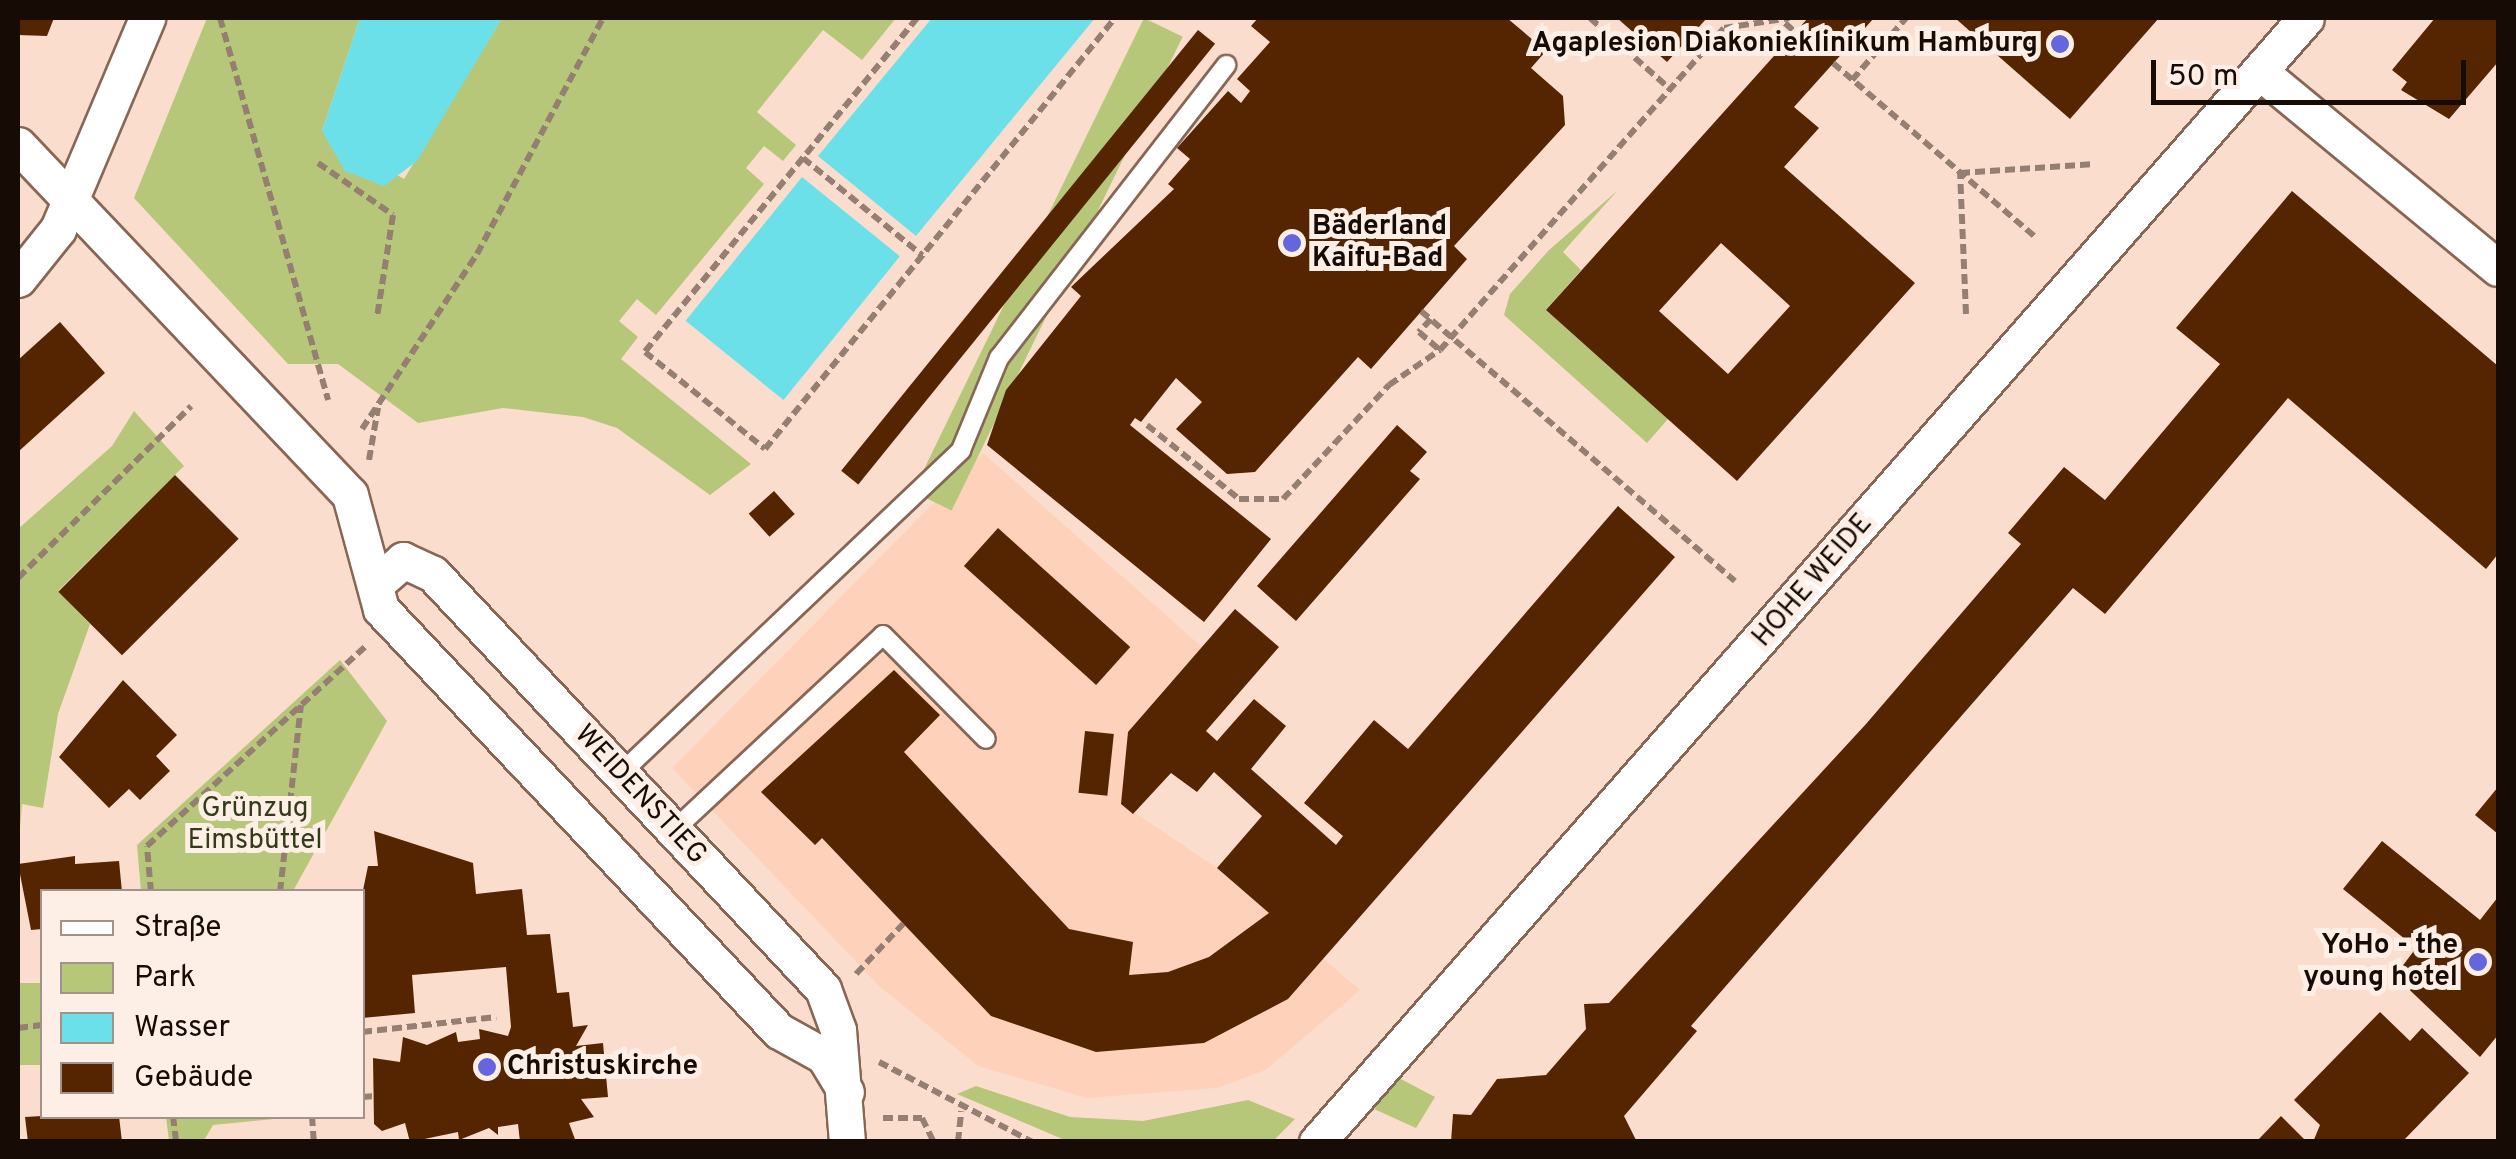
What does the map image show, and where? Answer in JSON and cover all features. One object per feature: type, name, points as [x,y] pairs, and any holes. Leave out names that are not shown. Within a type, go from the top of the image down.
[{"type":"street","points":[[18,279],[70,198],[147,18]]},
{"type":"street","name":"HOHE WEIDE","points":[[1317,1142],[2306,18]]},
{"type":"street","points":[[2260,72],[2498,268]]},
{"type":"street","points":[[18,145],[350,494],[377,583],[381,610],[779,1031],[824,1056],[846,1092]]},
{"type":"street","name":"WEIDENSTIEG","points":[[377,583],[394,563],[424,566],[822,989],[846,1092],[860,1130]]},
{"type":"lane","points":[[619,775],[960,450],[999,358],[1226,65]]},
{"type":"lane","points":[[672,831],[882,635],[986,739]]},
{"type":"path","points":[[220,18],[328,400]]},
{"type":"path","points":[[362,430],[477,254],[603,18]]},
{"type":"path","points":[[917,18],[646,352],[765,449],[1115,18]]},
{"type":"path","points":[[1592,18],[1670,88]]},
{"type":"path","points":[[1852,80],[1906,18]]},
{"type":"path","points":[[1147,424],[1239,499],[1283,500],[1390,386],[1455,340],[1724,28],[1787,20],[1795,32]]},
{"type":"path","points":[[1833,63],[2034,236]]},
{"type":"path","points":[[803,158],[922,255]]},
{"type":"path","points":[[318,164],[393,215],[377,318]]},
{"type":"path","points":[[1960,172],[2094,164]]},
{"type":"path","points":[[1960,172],[1966,314]]},
{"type":"path","points":[[1421,311],[1735,581]]},
{"type":"path","points":[[1431,319],[1419,332],[1440,350]]},
{"type":"path","points":[[361,483],[379,402]]},
{"type":"path","points":[[18,578],[191,406]]},
{"type":"path","points":[[151,889],[147,846],[369,642]]},
{"type":"path","points":[[280,889],[301,705]]},
{"type":"path","points":[[856,975],[904,924]]},
{"type":"path","points":[[365,1032],[496,1017]]},
{"type":"path","points":[[874,1059],[960,1111],[1033,1142]]},
{"type":"path","points":[[365,1098],[374,1096]]},
{"type":"path","points":[[860,1130],[922,1118],[927,1110]]},
{"type":"path","points":[[958,1142],[960,1111]]},
{"type":"path","points":[[922,1118],[933,1141]]},
{"type":"shaded area","points":[[983,453],[1202,647],[1128,732],[1122,804],[1217,868],[1360,990],[1266,1070],[1216,1088],[1087,1098],[978,1066],[879,986],[672,768]]},
{"type":"green space","points":[[207,18],[360,18],[322,131],[404,179],[502,18],[896,18],[862,60],[823,30],[757,112],[796,145],[783,161],[764,146],[746,168],[764,184],[656,315],[637,299],[619,321],[638,337],[621,359],[751,464],[710,495],[617,428],[583,417],[503,408],[418,423],[338,364],[288,364],[134,198]]},
{"type":"green space","points":[[1144,18],[1183,37],[952,511],[913,492]]},
{"type":"green space","points":[[1617,191],[1563,252],[1581,270],[1546,310],[1668,419],[1647,443],[1504,315],[1510,294],[1549,250]]},
{"type":"green space","points":[[134,411],[184,466],[58,591],[90,624],[58,714],[43,808],[22,804],[18,852],[18,529],[112,446]]},
{"type":"green space","name":"Grünzug Eimsbüttel","points":[[340,660],[387,721],[294,889],[141,889],[137,845]]},
{"type":"green space","points":[[18,983],[40,983],[40,1065],[18,1065]]},
{"type":"green space","points":[[1399,1078],[1435,1097],[1416,1128],[1374,1109]]},
{"type":"green space","points":[[976,1086],[1070,1117],[1143,1121],[1248,1100],[1295,1119],[1273,1141],[1067,1141],[957,1094]]},
{"type":"green space","points":[[166,1119],[273,1119],[213,1125],[203,1142],[169,1141]]},
{"type":"water","points":[[360,18],[502,18],[417,161],[384,186],[345,171],[322,131]]},
{"type":"water","points":[[932,18],[1095,18],[916,236],[818,156]]},
{"type":"water","points":[[802,177],[900,256],[783,400],[686,321]]},
{"type":"building","points":[[18,18],[54,18],[47,36],[18,35]]},
{"type":"building","name":"Bäderland Kaifu-Bad","points":[[1258,18],[1507,18],[1546,51],[1531,68],[1563,96],[1565,125],[1454,246],[1467,259],[1371,369],[1358,357],[1255,472],[1227,474],[1176,429],[1202,402],[1176,378],[1141,422],[1135,418],[1130,425],[1271,539],[1204,622],[987,445],[1006,390],[1081,296],[1071,287],[1174,189],[1168,184],[1190,159],[1177,148],[1228,91],[1241,103],[1250,91],[1237,79],[1270,42],[1251,26]]},
{"type":"building","points":[[1617,18],[1707,18],[1667,62]]},
{"type":"building","points":[[1808,18],[1874,18],[1794,107],[1819,128],[1784,167],[1915,283],[1737,481],[1546,310]],"holes":[[[1721,243],[1790,306],[1728,374],[1659,311]]]},
{"type":"building","name":"Agaplesion Diakonieklinikum Hamburg","points":[[1955,18],[2159,18],[2070,119]]},
{"type":"building","points":[[2435,18],[2498,18],[2498,62],[2449,119],[2401,90],[2407,82],[2392,70]]},
{"type":"building","points":[[1198,30],[1215,44],[858,484],[841,471]]},
{"type":"building","points":[[2292,191],[2498,366],[2498,554],[2486,569],[2288,398],[2105,614],[2073,588],[1691,1026],[1697,1031],[1624,1116],[1637,1142],[1451,1142],[1453,1114],[1471,1115],[1497,1079],[1546,1075],[1586,1029],[1584,1004],[1609,1003],[1866,724],[2021,544],[2008,533],[2064,467],[2105,500],[2220,364],[2176,328]]},
{"type":"building","points":[[60,322],[105,373],[18,452],[18,360]]},
{"type":"building","points":[[1397,425],[1427,452],[1410,471],[1420,479],[1296,621],[1257,586]]},
{"type":"building","points":[[175,475],[239,539],[122,655],[58,592]]},
{"type":"building","points":[[774,491],[795,514],[769,537],[749,514]]},
{"type":"building","points":[[1618,506],[1675,557],[1288,999],[1204,1043],[1096,1052],[991,1016],[822,838],[815,845],[761,792],[894,670],[940,715],[904,752],[1069,929],[1133,942],[1129,975],[1168,972],[1209,957],[1269,913],[1217,868],[1262,816],[1214,772],[1197,792],[1171,773],[1133,814],[1121,804],[1128,732],[1235,609],[1279,647],[1206,731],[1217,741],[1254,699],[1286,726],[1251,769],[1336,845],[1343,836],[1304,803],[1374,720],[1408,749]]},
{"type":"building","points":[[998,528],[1130,647],[1096,685],[964,566]]},
{"type":"building","points":[[123,680],[177,735],[156,756],[170,771],[140,800],[129,789],[109,808],[59,757]]},
{"type":"building","points":[[1085,731],[1114,734],[1107,796],[1079,793]]},
{"type":"building","points":[[2498,787],[2498,834],[2475,815]]},
{"type":"building","points":[[374,831],[473,863],[476,894],[522,889],[527,935],[550,934],[557,993],[569,992],[573,1027],[588,1025],[576,1046],[603,1043],[608,1097],[581,1099],[594,1117],[569,1123],[576,1142],[520,1142],[518,1124],[498,1127],[498,1135],[489,1128],[459,1140],[458,1132],[410,1142],[405,1123],[382,1131],[374,1124],[373,1058],[400,1062],[403,1037],[427,1045],[456,1032],[458,1042],[480,1039],[479,1029],[508,1036],[511,1027],[506,967],[412,975],[415,1013],[365,1018],[363,889],[368,866],[378,866]]},
{"type":"building","points":[[2382,841],[2480,920],[2498,897],[2498,1035],[2480,1057],[2395,976],[2416,948],[2343,889]]},
{"type":"building","points":[[75,856],[75,864],[119,861],[122,889],[40,889],[40,929],[31,930],[18,864]]},
{"type":"building","points":[[2380,1012],[2410,1041],[2422,1028],[2469,1073],[2402,1142],[2313,1142],[2320,1125],[2294,1100]]},
{"type":"building","points":[[2281,1116],[2307,1142],[2256,1142]]},
{"type":"building","points":[[25,1117],[119,1119],[122,1142],[28,1142]]},
{"type":"place","name":"Agaplesion Diakonieklinikum Hamburg","points":[[2060,44]]},
{"type":"place","name":"Bäderland Kaifu-Bad","points":[[1292,243]]},
{"type":"place","name":"YoHo - the young hotel","points":[[2478,962]]},
{"type":"place","name":"Christuskirche","points":[[487,1067]]}]
